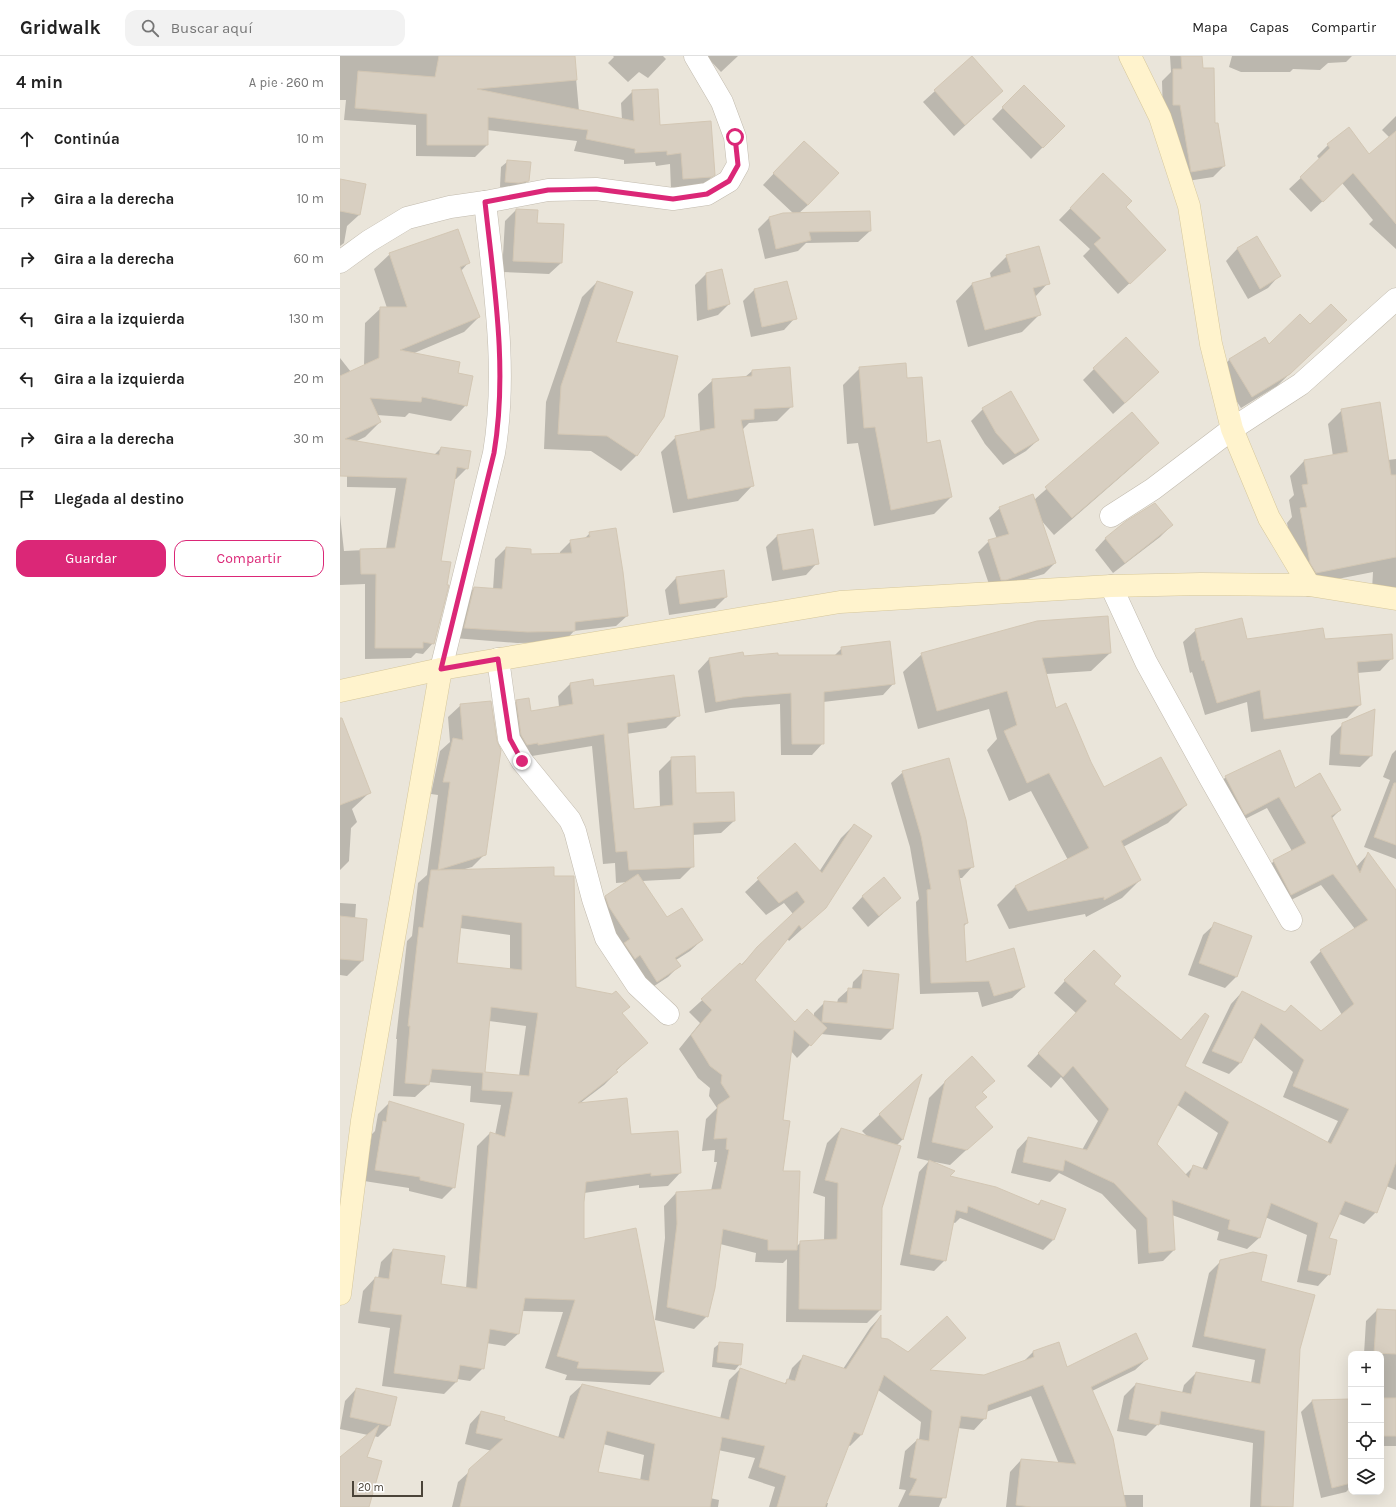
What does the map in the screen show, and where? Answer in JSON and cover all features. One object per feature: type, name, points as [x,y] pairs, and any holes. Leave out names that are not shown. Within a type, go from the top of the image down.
[{"type":"street","points":[[340,262],[407,218],[450,207],[548,190],[596,189],[673,199],[707,194],[729,181],[738,165],[735,137],[722,102],[695,56]]},
{"type":"street","points":[[1130,56],[1160,117],[1189,206],[1211,344],[1232,429],[1269,518],[1309,585]]},
{"type":"street","points":[[340,1294],[362,1120],[441,669],[494,453],[498,428],[500,344],[485,202]]},
{"type":"street","points":[[1111,516],[1153,489],[1232,429],[1301,384],[1396,299]]},
{"type":"street","points":[[340,691],[441,669],[840,602],[1111,586],[1201,584],[1309,585],[1396,598]]},
{"type":"street","points":[[1111,586],[1146,662],[1291,920]]},
{"type":"street","points":[[498,659],[510,739],[522,761],[570,820],[575,831],[593,899],[606,938],[637,985],[668,1014]]},
{"type":"shaded area","points":[[340,56],[1396,56],[1396,1507],[340,1507]]},
{"type":"building","points":[[439,56],[575,56],[577,80],[477,89],[634,121],[632,90],[658,89],[660,125],[711,121],[715,175],[712,177],[683,179],[681,153],[667,155],[667,151],[635,153],[635,149],[586,139],[588,130],[488,117],[488,145],[427,145],[427,114],[355,108],[358,71],[435,77]]},
{"type":"building","points":[[972,56],[1003,91],[965,125],[934,90]]},
{"type":"building","points":[[1181,56],[1202,56],[1203,68],[1214,68],[1215,123],[1218,123],[1225,166],[1191,172],[1180,105],[1173,105],[1173,69],[1182,69]]},
{"type":"building","points":[[1024,85],[1065,126],[1043,148],[1002,107]]},
{"type":"building","points":[[1349,127],[1369,154],[1396,131],[1396,224],[1353,173],[1323,202],[1300,177],[1330,148],[1327,144]]},
{"type":"building","points":[[804,141],[839,173],[808,205],[773,173]]},
{"type":"building","points":[[507,160],[531,162],[529,181],[519,183],[505,182]]},
{"type":"building","points":[[1103,173],[1132,201],[1126,207],[1166,250],[1130,284],[1094,244],[1101,238],[1070,208]]},
{"type":"building","points":[[340,179],[366,184],[360,215],[340,211]]},
{"type":"building","points":[[516,209],[538,210],[537,223],[564,224],[562,263],[513,261]]},
{"type":"building","points":[[870,211],[871,231],[809,232],[811,240],[776,249],[769,217],[783,213]]},
{"type":"building","points":[[458,229],[470,263],[460,267],[480,317],[400,350],[460,362],[458,373],[473,376],[467,406],[422,397],[421,402],[370,398],[381,422],[345,439],[439,455],[441,447],[471,451],[468,469],[457,467],[441,561],[451,562],[447,585],[449,585],[434,644],[423,642],[423,648],[375,648],[376,574],[361,574],[360,549],[395,548],[407,478],[340,476],[340,376],[379,358],[380,307],[407,307],[389,253]]},
{"type":"building","points":[[1257,236],[1281,276],[1260,289],[1237,248]]},
{"type":"building","points":[[1039,246],[1050,284],[1033,288],[1041,315],[985,330],[972,283],[1011,272],[1006,255]]},
{"type":"building","points":[[722,269],[730,304],[708,310],[706,273]]},
{"type":"building","points":[[597,281],[633,292],[616,342],[678,356],[664,417],[637,456],[607,436],[558,434],[561,386]]},
{"type":"building","points":[[787,281],[797,319],[762,327],[754,289]]},
{"type":"building","points":[[1331,304],[1347,320],[1290,374],[1252,397],[1229,359],[1265,337],[1269,344],[1300,314],[1310,324]]},
{"type":"building","points":[[1126,337],[1159,372],[1125,403],[1093,368]]},
{"type":"building","points":[[906,363],[907,378],[922,377],[927,443],[940,440],[952,497],[891,510],[875,427],[864,428],[859,367]]},
{"type":"building","points":[[790,367],[793,407],[754,409],[754,419],[741,420],[754,486],[688,499],[675,436],[715,428],[712,379],[752,376],[752,370]]},
{"type":"building","points":[[1011,391],[1039,440],[1015,454],[996,433],[982,408]]},
{"type":"building","points":[[1380,402],[1391,475],[1396,475],[1396,557],[1316,573],[1310,563],[1300,508],[1307,507],[1302,485],[1308,484],[1304,460],[1348,452],[1341,409]]},
{"type":"building","points":[[1132,412],[1159,443],[1072,518],[1045,487]]},
{"type":"building","points":[[1033,494],[1056,563],[1006,580],[1001,580],[988,540],[1009,534],[999,507]]},
{"type":"building","points":[[1155,503],[1173,525],[1125,563],[1105,538],[1126,521]]},
{"type":"building","points":[[616,528],[628,616],[575,622],[575,631],[528,632],[464,628],[474,587],[502,589],[506,547],[531,549],[531,554],[572,553],[570,540],[590,537],[589,532]]},
{"type":"building","points":[[813,529],[819,564],[783,570],[777,535]]},
{"type":"building","points":[[724,570],[727,597],[680,604],[676,577]]},
{"type":"building","points":[[1108,616],[1111,653],[1042,658],[1056,708],[1066,703],[1091,762],[1104,787],[1161,757],[1187,805],[1121,841],[1141,880],[1104,900],[1104,897],[1028,911],[1015,886],[1089,848],[1049,773],[1027,783],[1004,731],[1017,725],[1007,691],[937,711],[921,653],[1037,621]]},
{"type":"building","points":[[1242,618],[1247,639],[1323,628],[1325,639],[1392,634],[1393,659],[1357,662],[1361,705],[1264,719],[1260,690],[1217,703],[1204,660],[1202,661],[1195,629]]},
{"type":"building","points":[[890,641],[895,684],[824,692],[824,744],[792,744],[791,693],[743,697],[716,702],[709,658],[743,652],[744,656],[778,653],[778,655],[842,655],[841,647]]},
{"type":"building","points":[[674,675],[680,716],[627,723],[634,809],[673,805],[671,757],[695,756],[696,793],[734,792],[735,821],[693,823],[694,867],[629,870],[627,851],[616,852],[604,734],[538,745],[538,743],[527,745],[521,735],[516,700],[529,698],[531,711],[573,704],[570,683],[593,679],[594,686]]},
{"type":"building","points":[[491,701],[497,741],[501,750],[486,855],[438,870],[450,782],[443,782],[453,738],[463,740],[460,704]]},
{"type":"building","points":[[1375,709],[1372,756],[1340,754],[1342,723]]},
{"type":"building","points":[[340,718],[342,718],[371,793],[340,805]]},
{"type":"building","points":[[1280,750],[1295,788],[1320,773],[1341,810],[1331,816],[1360,873],[1368,852],[1396,890],[1396,1162],[1377,1213],[1345,1201],[1329,1238],[1337,1240],[1330,1275],[1308,1270],[1318,1223],[1271,1203],[1260,1238],[1228,1229],[1230,1220],[1172,1200],[1175,1250],[1149,1253],[1147,1218],[1114,1183],[1065,1160],[1063,1171],[1023,1162],[1028,1137],[1087,1150],[1109,1109],[1073,1066],[1063,1077],[1038,1053],[1087,1001],[1064,980],[1094,950],[1121,976],[1114,984],[1181,1040],[1205,1013],[1209,1016],[1185,1066],[1331,1144],[1349,1109],[1293,1086],[1304,1060],[1261,1023],[1241,1063],[1212,1051],[1242,991],[1285,1012],[1291,1005],[1321,1031],[1354,1004],[1320,950],[1368,920],[1333,874],[1291,895],[1273,860],[1306,843],[1279,797],[1245,815],[1225,776]],"holes":[[[1185,1091],[1229,1122],[1207,1170],[1193,1165],[1189,1178],[1157,1144]]]},
{"type":"building","points":[[949,758],[966,820],[974,867],[958,870],[968,923],[964,924],[966,962],[1014,948],[1025,987],[994,996],[989,981],[931,983],[927,890],[931,889],[921,836],[902,771]]},
{"type":"building","points":[[1394,783],[1396,783],[1396,845],[1374,837]]},
{"type":"building","points":[[854,824],[872,836],[826,908],[802,929],[799,925],[755,980],[795,1022],[807,1009],[827,1028],[811,1046],[794,1030],[783,1120],[790,1121],[783,1171],[800,1171],[797,1250],[768,1250],[768,1240],[723,1229],[715,1288],[708,1317],[667,1307],[677,1224],[676,1192],[721,1189],[729,1150],[726,1149],[727,1138],[714,1139],[718,1105],[730,1097],[721,1083],[722,1075],[710,1066],[691,1035],[712,1010],[701,999],[740,963],[742,965],[757,947],[805,902],[797,891],[779,903],[757,878],[795,843],[822,873]]},
{"type":"building","points":[[554,867],[554,876],[574,876],[576,987],[612,994],[616,991],[630,1007],[622,1013],[648,1043],[616,1070],[618,1072],[578,1103],[627,1098],[631,1134],[678,1131],[681,1173],[651,1176],[651,1173],[586,1182],[584,1202],[584,1239],[636,1228],[664,1372],[577,1368],[579,1362],[557,1356],[575,1300],[525,1298],[519,1334],[490,1329],[484,1369],[460,1365],[457,1382],[394,1373],[402,1315],[370,1311],[375,1277],[389,1279],[393,1249],[445,1256],[441,1284],[477,1289],[490,1132],[505,1137],[513,1092],[482,1090],[483,1073],[432,1069],[429,1085],[405,1083],[410,1026],[408,1026],[419,927],[423,928],[431,870]],"holes":[[[462,915],[522,923],[522,970],[457,963]],[[491,1007],[538,1013],[529,1076],[485,1072]]]},
{"type":"building","points":[[638,874],[667,917],[682,908],[703,940],[675,958],[681,966],[657,982],[640,955],[635,959],[624,943],[630,939],[609,907],[605,896]]},
{"type":"building","points":[[884,877],[901,898],[879,916],[862,896]]},
{"type":"building","points":[[340,916],[367,919],[363,961],[340,959]]},
{"type":"building","points":[[1214,922],[1252,936],[1237,977],[1199,963]]},
{"type":"building","points":[[863,970],[899,974],[893,1029],[822,1022],[824,1001],[847,1003],[848,988],[861,989]]},
{"type":"building","points":[[972,1056],[995,1081],[982,1092],[987,1097],[975,1107],[993,1127],[967,1150],[932,1142],[945,1081]]},
{"type":"building","points":[[922,1074],[903,1140],[879,1114]]},
{"type":"building","points":[[389,1101],[464,1124],[455,1188],[420,1180],[420,1177],[375,1170],[383,1121],[386,1122]]},
{"type":"building","points":[[841,1128],[901,1146],[882,1208],[881,1310],[799,1309],[800,1241],[837,1239],[838,1183],[825,1180]]},
{"type":"building","points":[[929,1160],[955,1171],[950,1176],[996,1187],[1039,1205],[1041,1200],[1066,1209],[1054,1240],[968,1206],[967,1213],[956,1210],[946,1261],[910,1254]]},
{"type":"building","points":[[1253,1252],[1267,1255],[1261,1281],[1315,1295],[1300,1349],[1293,1507],[1261,1506],[1265,1431],[1161,1411],[1159,1425],[1129,1419],[1136,1383],[1191,1394],[1196,1372],[1260,1384],[1266,1349],[1204,1336],[1220,1260]]},
{"type":"building","points":[[1377,1309],[1396,1310],[1396,1354],[1384,1353],[1384,1351],[1374,1351]]},
{"type":"building","points":[[881,1315],[881,1338],[888,1339],[908,1352],[947,1316],[966,1338],[930,1370],[984,1375],[1034,1357],[1033,1351],[1059,1342],[1067,1367],[1136,1333],[1148,1359],[1091,1387],[1113,1438],[1126,1507],[1031,1507],[1016,1505],[1021,1459],[1076,1464],[1043,1385],[988,1405],[986,1419],[961,1416],[946,1498],[909,1495],[917,1479],[910,1477],[917,1439],[929,1441],[932,1411],[884,1375],[862,1435],[854,1432],[825,1507],[777,1507],[786,1476],[759,1467],[765,1446],[722,1437],[710,1507],[460,1507],[469,1469],[503,1439],[476,1433],[481,1411],[505,1417],[504,1420],[564,1439],[582,1384],[729,1420],[740,1368],[786,1384],[787,1379],[795,1381],[803,1355],[846,1369]],"holes":[[[607,1431],[655,1444],[649,1481],[598,1472]]]},
{"type":"building","points":[[719,1342],[743,1344],[741,1365],[717,1362]]},
{"type":"building","points":[[356,1388],[397,1397],[390,1426],[350,1417]]},
{"type":"building","points":[[1384,1398],[1396,1398],[1396,1436],[1384,1436]]},
{"type":"building","points":[[1348,1399],[1348,1484],[1332,1488],[1312,1400]]},
{"type":"building","points":[[379,1425],[367,1457],[382,1461],[369,1507],[340,1507],[340,1457]]},
{"type":"route","points":[[522,761],[510,739],[498,659],[441,669],[494,453],[498,428],[500,344],[485,202],[548,190],[596,189],[673,199],[707,194],[729,181],[738,165],[735,137]]}]
